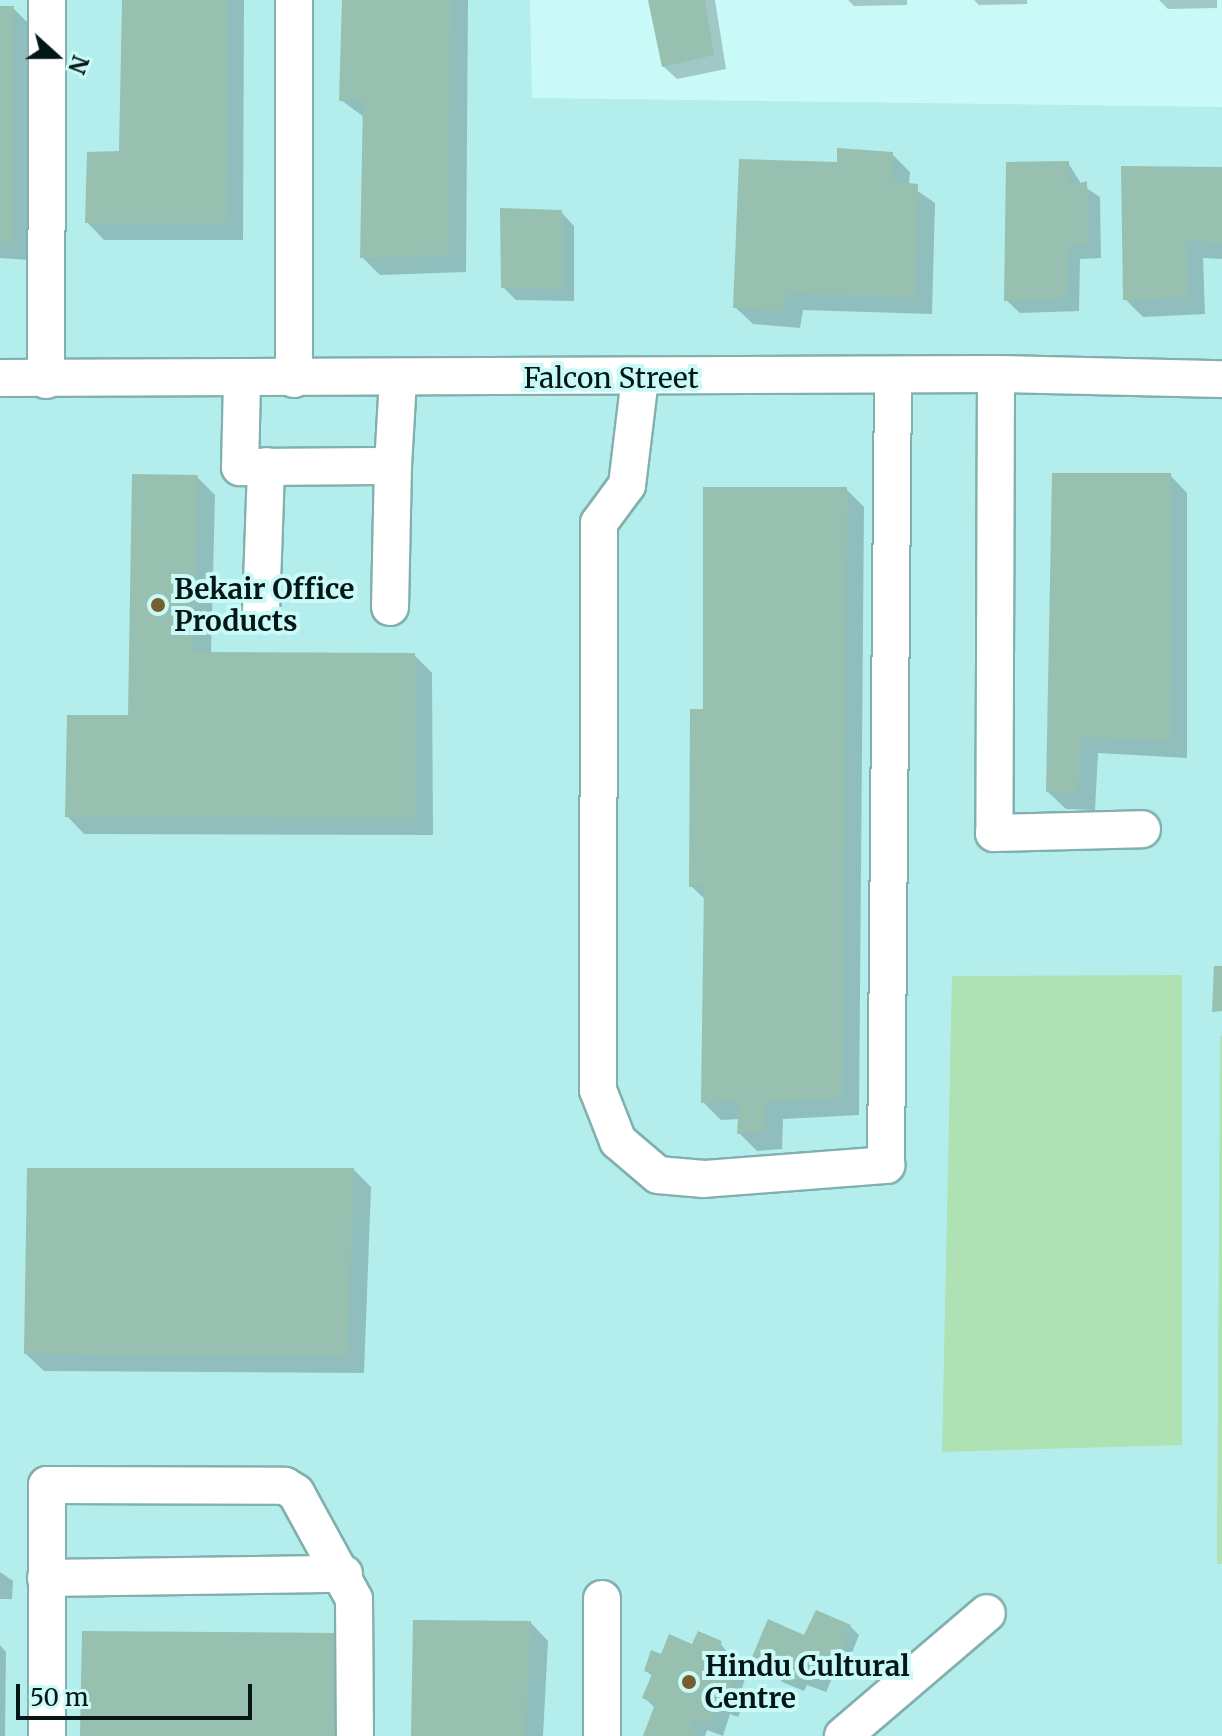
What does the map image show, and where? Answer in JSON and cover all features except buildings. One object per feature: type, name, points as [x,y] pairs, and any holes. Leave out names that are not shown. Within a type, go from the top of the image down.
[{"type":"street","points":[[46,380],[47,0]]},
{"type":"street","points":[[294,0],[294,379]]},
{"type":"street","points":[[996,374],[994,833],[1142,829]]},
{"type":"street","name":"Falcon Street","points":[[0,378],[242,381],[996,374],[1222,379]]},
{"type":"street","points":[[640,378],[627,485],[599,523],[598,1090],[618,1141],[658,1175],[704,1179],[886,1165],[893,375]]},
{"type":"street","points":[[390,607],[398,379]]},
{"type":"street","points":[[242,381],[240,467],[393,466]]},
{"type":"street","points":[[261,612],[266,466]]},
{"type":"street","points":[[47,1736],[47,1485],[285,1486],[296,1493],[344,1574],[354,1599],[355,1736]]},
{"type":"street","points":[[46,1578],[344,1574]]},
{"type":"street","points":[[602,1599],[602,1736]]},
{"type":"street","points":[[843,1736],[987,1613]]},
{"type":"shaded area","points":[[0,0],[530,0],[532,98],[1222,107],[1222,1736],[0,1736]]},
{"type":"green space","points":[[1182,975],[1182,1445],[942,1452],[952,976]]},
{"type":"green space","points":[[1220,1037],[1222,1564],[1217,1564]]},
{"type":"place","name":"Bekair Office Products","points":[[158,605]]},
{"type":"place","name":"Hindu Cultural Centre","points":[[689,1682]]}]
